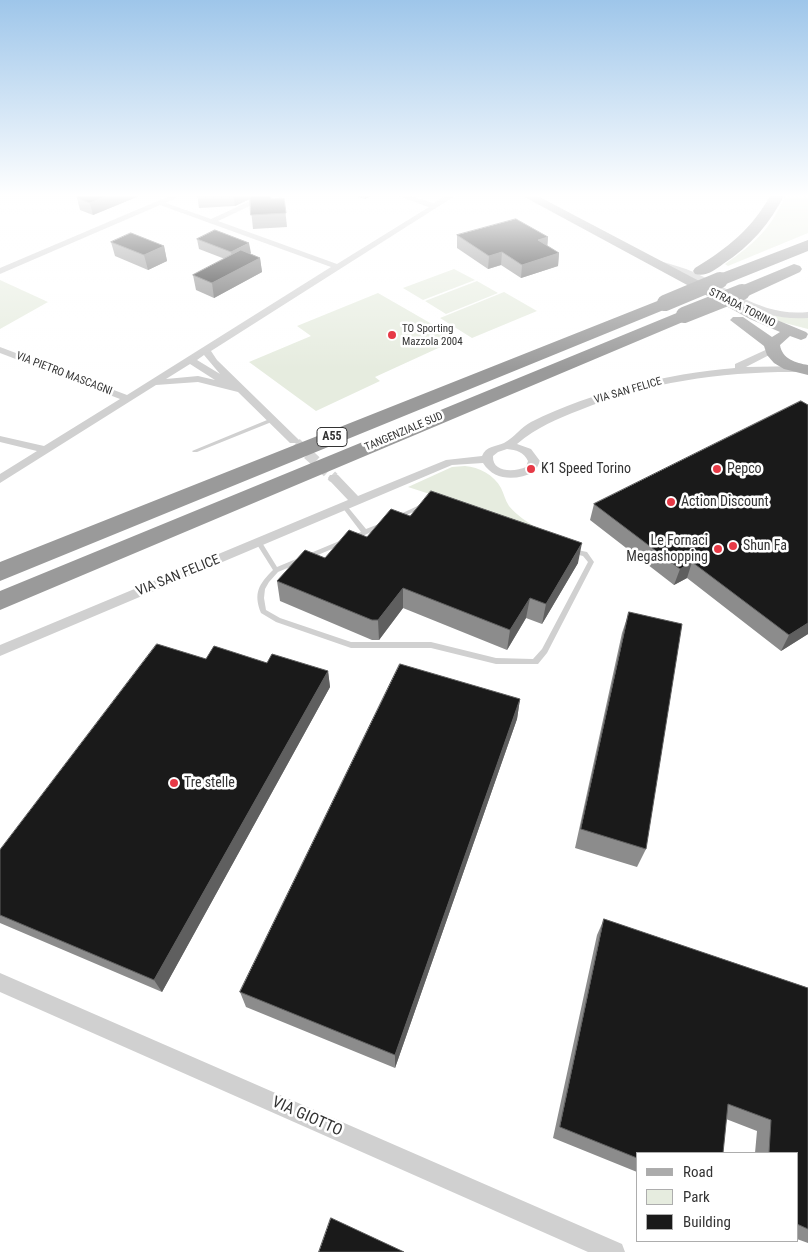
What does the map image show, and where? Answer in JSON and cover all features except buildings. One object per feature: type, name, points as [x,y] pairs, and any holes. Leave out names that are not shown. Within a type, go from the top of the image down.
[{"type":"highway","points":[[657,299],[731,252]]},
{"type":"highway","name":"TANGENZIALE SUD","points":[[0,572],[530,356],[657,299],[720,280],[787,252]]},
{"type":"highway","name":"TANGENZIALE SUD","points":[[0,601],[808,263]]},
{"type":"main road","name":"STRADA TORINO","points":[[617,252],[739,320],[772,347],[781,361],[805,370]]},
{"type":"main road","name":"STRADA TORINO","points":[[636,252],[754,316],[805,335]]},
{"type":"main road","points":[[772,347],[782,336],[805,335]]},
{"type":"street","points":[[0,271],[44,252]]},
{"type":"street","points":[[300,252],[338,266]]},
{"type":"street","points":[[0,478],[360,252]]},
{"type":"street","points":[[654,262],[684,271],[759,309],[783,315],[808,315]]},
{"type":"street","name":"VIA SAN FELICE","points":[[723,371],[763,356],[772,347]]},
{"type":"street","name":"VIA PIETRO MASCAGNI","points":[[0,350],[128,399]]},
{"type":"street","points":[[205,350],[213,362],[294,441]]},
{"type":"street","points":[[190,360],[240,389]]},
{"type":"street","name":"VIA SAN FELICE","points":[[0,651],[450,462],[486,459],[487,454],[492,450],[516,442],[527,429],[537,424],[631,388],[723,371],[756,369],[805,370]]},
{"type":"street","points":[[149,386],[163,382],[189,379],[210,381],[240,389]]},
{"type":"street","points":[[486,459],[488,465],[493,470],[511,475],[531,469],[534,461],[530,446],[531,435],[537,424]]},
{"type":"street","points":[[0,439],[46,450]]},
{"type":"street","points":[[507,446],[522,448],[532,456]]},
{"type":"street","points":[[334,478],[357,502]]},
{"type":"street","name":"VIA GIOTTO","points":[[0,982],[614,1252]]},
{"type":"lane","points":[[195,451],[272,420]]},
{"type":"lane","points":[[433,507],[424,504],[365,533],[276,570],[266,580],[259,595],[263,611],[278,620],[350,644],[431,645],[496,661],[535,662],[545,651],[591,562],[585,554],[562,547]]},
{"type":"lane","points":[[345,507],[365,533]]},
{"type":"lane","points":[[259,543],[276,570]]},
{"type":"green space","points":[[740,252],[761,252],[728,266],[725,264]]},
{"type":"green space","points":[[454,269],[475,280],[423,300],[403,288]]},
{"type":"green space","points":[[0,280],[48,302],[0,329]]},
{"type":"green space","points":[[477,281],[498,293],[446,314],[425,301]]},
{"type":"green space","points":[[504,292],[537,311],[472,338],[440,318]]},
{"type":"green space","points":[[378,293],[458,339],[375,377],[380,381],[316,411],[249,362],[311,336],[297,326]]},
{"type":"green space","points":[[762,312],[808,317],[808,329],[777,321]]},
{"type":"green space","points":[[465,466],[481,470],[490,476],[498,483],[512,510],[538,529],[408,487],[452,467]]},
{"type":"tunnel","points":[[296,443],[334,478]]},
{"type":"place","name":"TO Sporting Mazzola 2004","points":[[392,335]]},
{"type":"place","name":"K1 Speed Torino","points":[[531,469]]},
{"type":"place","name":"Pepco","points":[[717,469]]},
{"type":"place","name":"Action Discount","points":[[671,502]]},
{"type":"place","name":"Shun Fa","points":[[733,546]]},
{"type":"place","name":"Le Fornaci Megashopping","points":[[718,549]]},
{"type":"place","name":"Tre stelle","points":[[174,783]]}]
